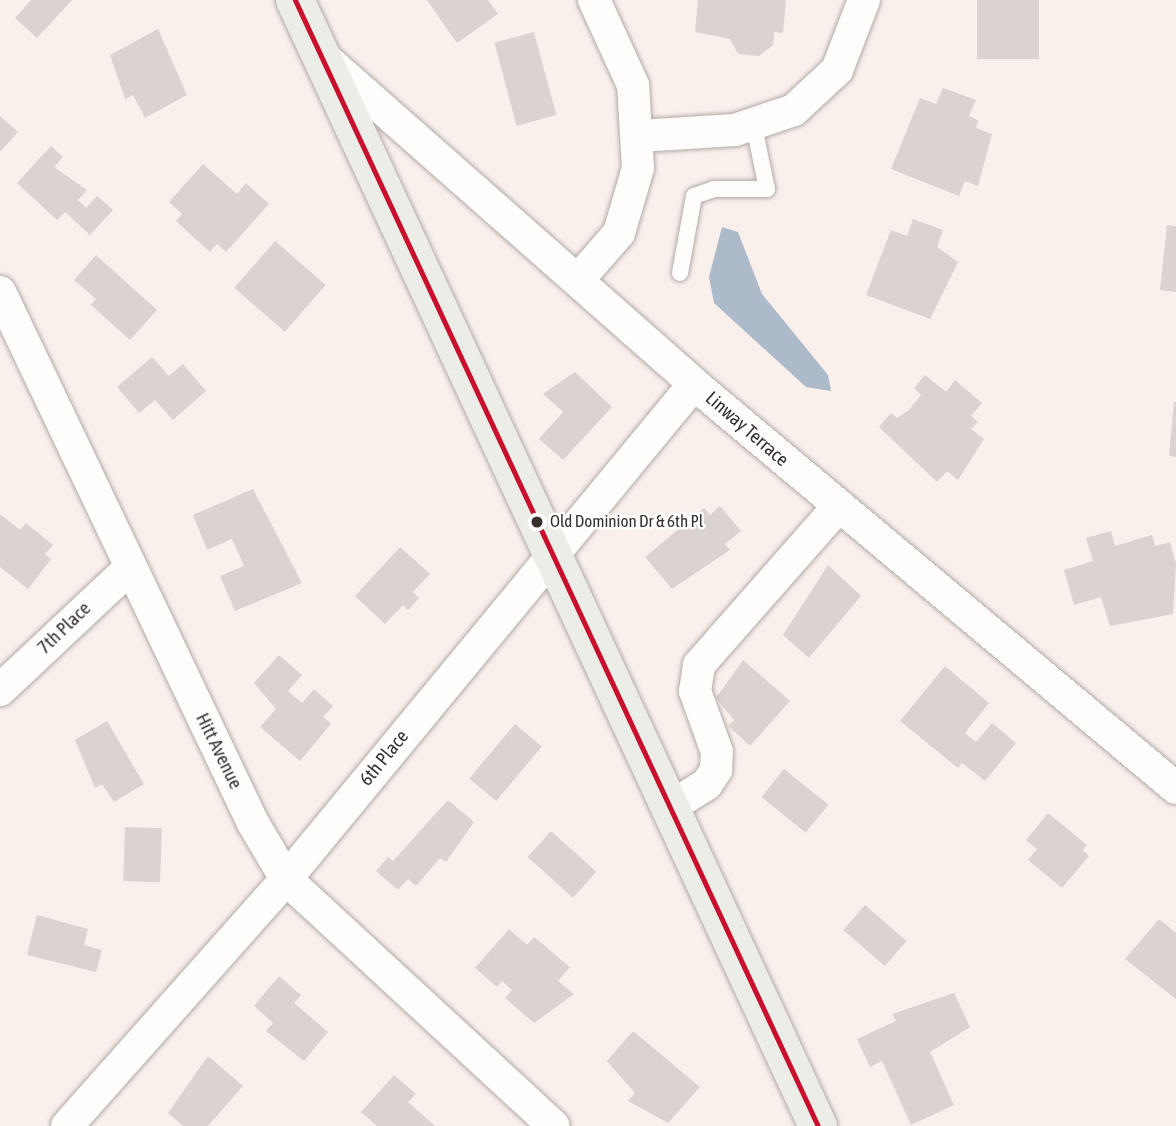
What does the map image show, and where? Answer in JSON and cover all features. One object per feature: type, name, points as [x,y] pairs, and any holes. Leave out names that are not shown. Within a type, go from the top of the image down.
[{"type":"main road","points":[[295,0],[327,60],[555,549],[818,1126]]},
{"type":"street","points":[[578,280],[624,222],[635,189],[639,136],[626,64],[594,0]]},
{"type":"street","points":[[639,136],[754,126],[794,110],[825,85],[864,0]]},
{"type":"street","name":"Linway Terrace","points":[[327,60],[694,384],[1176,788]]},
{"type":"street","name":"Hitt Avenue","points":[[0,292],[130,568],[286,879],[554,1126]]},
{"type":"street","name":"6th Place","points":[[67,1126],[286,879],[555,549],[694,384]]},
{"type":"street","points":[[672,806],[707,784],[716,770],[717,752],[695,691],[699,664],[838,507]]},
{"type":"street","name":"7th Place","points":[[0,690],[130,568]]},
{"type":"lane","points":[[680,273],[694,196],[714,189],[767,189],[754,126]]},
{"type":"water","points":[[722,227],[738,232],[762,294],[828,375],[831,391],[806,387],[714,303],[709,277]]},
{"type":"building","points":[[31,0],[72,0],[37,38],[15,18]]},
{"type":"building","points":[[427,0],[488,0],[498,14],[457,43]]},
{"type":"building","points":[[698,0],[786,0],[783,33],[774,32],[773,45],[759,56],[738,54],[730,39],[695,32]]},
{"type":"building","points":[[977,0],[1039,0],[1039,59],[977,59]]},
{"type":"building","points":[[158,29],[187,95],[145,118],[133,95],[125,99],[110,55]]},
{"type":"building","points":[[534,32],[556,115],[517,126],[494,43]]},
{"type":"building","points":[[943,88],[976,100],[969,116],[978,120],[976,128],[992,134],[978,186],[965,181],[959,196],[891,169],[920,98],[936,104]]},
{"type":"building","points":[[0,116],[18,132],[0,152]]},
{"type":"building","points":[[51,146],[63,157],[54,167],[87,190],[78,200],[86,208],[97,196],[113,210],[90,235],[65,212],[57,220],[17,183]]},
{"type":"building","points":[[203,164],[237,194],[246,183],[269,204],[226,252],[217,244],[210,252],[176,221],[182,214],[169,202]]},
{"type":"building","points":[[913,219],[943,230],[937,247],[958,262],[930,319],[866,295],[891,230],[907,236]]},
{"type":"building","points":[[1167,225],[1176,226],[1176,292],[1160,290]]},
{"type":"building","points":[[275,241],[326,285],[285,332],[234,288]]},
{"type":"building","points":[[96,255],[157,310],[130,340],[91,305],[96,299],[74,280]]},
{"type":"building","points":[[152,357],[169,376],[183,364],[206,391],[173,420],[155,400],[139,413],[117,387]]},
{"type":"building","points":[[575,372],[612,407],[563,460],[539,439],[563,412],[543,394]]},
{"type":"building","points":[[925,375],[946,392],[955,380],[982,403],[971,416],[978,422],[971,429],[984,439],[958,480],[947,471],[937,482],[879,427],[891,413],[897,418],[909,410],[921,395],[914,388]]},
{"type":"building","points":[[1176,402],[1176,457],[1169,456]]},
{"type":"building","points":[[253,489],[302,583],[235,611],[220,576],[244,566],[232,539],[207,550],[193,515]]},
{"type":"building","points":[[720,506],[741,531],[725,544],[730,550],[672,589],[645,557],[704,508],[710,515]]},
{"type":"building","points":[[0,514],[20,530],[26,523],[53,545],[45,554],[51,559],[28,589],[0,567]]},
{"type":"building","points":[[1111,531],[1115,546],[1152,535],[1155,546],[1170,542],[1176,564],[1173,614],[1110,626],[1101,597],[1074,605],[1064,570],[1093,561],[1086,538]]},
{"type":"building","points":[[400,547],[430,574],[413,592],[419,598],[408,610],[403,605],[385,624],[355,596]]},
{"type":"building","points":[[828,565],[861,596],[809,658],[783,635]]},
{"type":"building","points":[[279,655],[302,675],[288,691],[302,703],[314,689],[333,706],[323,717],[331,724],[300,761],[260,727],[276,709],[254,683]]},
{"type":"building","points":[[743,660],[790,701],[750,746],[728,726],[734,720],[716,698]]},
{"type":"building","points":[[945,666],[989,703],[965,733],[976,742],[992,723],[1016,743],[985,781],[962,763],[958,768],[900,721]]},
{"type":"building","points":[[107,721],[144,784],[114,802],[102,784],[95,788],[75,740]]},
{"type":"building","points":[[515,724],[542,746],[496,801],[469,778]]},
{"type":"building","points":[[784,769],[828,805],[806,833],[761,797]]},
{"type":"building","points":[[448,800],[474,822],[446,862],[440,858],[416,886],[408,879],[398,890],[376,871],[388,857],[393,861]]},
{"type":"building","points":[[1048,813],[1087,845],[1083,850],[1089,856],[1062,888],[1028,860],[1037,849],[1026,840]]},
{"type":"building","points":[[125,827],[162,828],[160,882],[123,881]]},
{"type":"building","points":[[551,831],[596,872],[573,898],[528,857]]},
{"type":"building","points":[[865,905],[907,941],[885,966],[843,930]]},
{"type":"building","points":[[37,915],[88,929],[84,945],[102,950],[96,972],[27,955]]},
{"type":"building","points":[[1159,919],[1176,933],[1176,999],[1125,959]]},
{"type":"building","points":[[509,929],[527,945],[534,937],[570,967],[558,981],[574,994],[534,1023],[505,998],[512,990],[502,981],[497,987],[475,968]]},
{"type":"building","points":[[279,976],[301,995],[294,1003],[328,1032],[304,1061],[266,1031],[273,1023],[254,1006]]},
{"type":"building","points":[[954,993],[970,1027],[930,1052],[954,1105],[911,1125],[882,1061],[870,1067],[857,1039],[896,1021],[892,1014]]},
{"type":"building","points":[[633,1031],[700,1087],[668,1123],[628,1101],[635,1093],[607,1061]]},
{"type":"building","points":[[208,1056],[243,1086],[208,1126],[183,1126],[168,1113]]},
{"type":"building","points":[[394,1075],[416,1094],[408,1102],[435,1126],[377,1126],[361,1112]]},
{"type":"transit line","points":[[295,0],[818,1126]]},
{"type":"place","name":"Old Dominion Dr & 6th Pl","points":[[537,522]]}]
